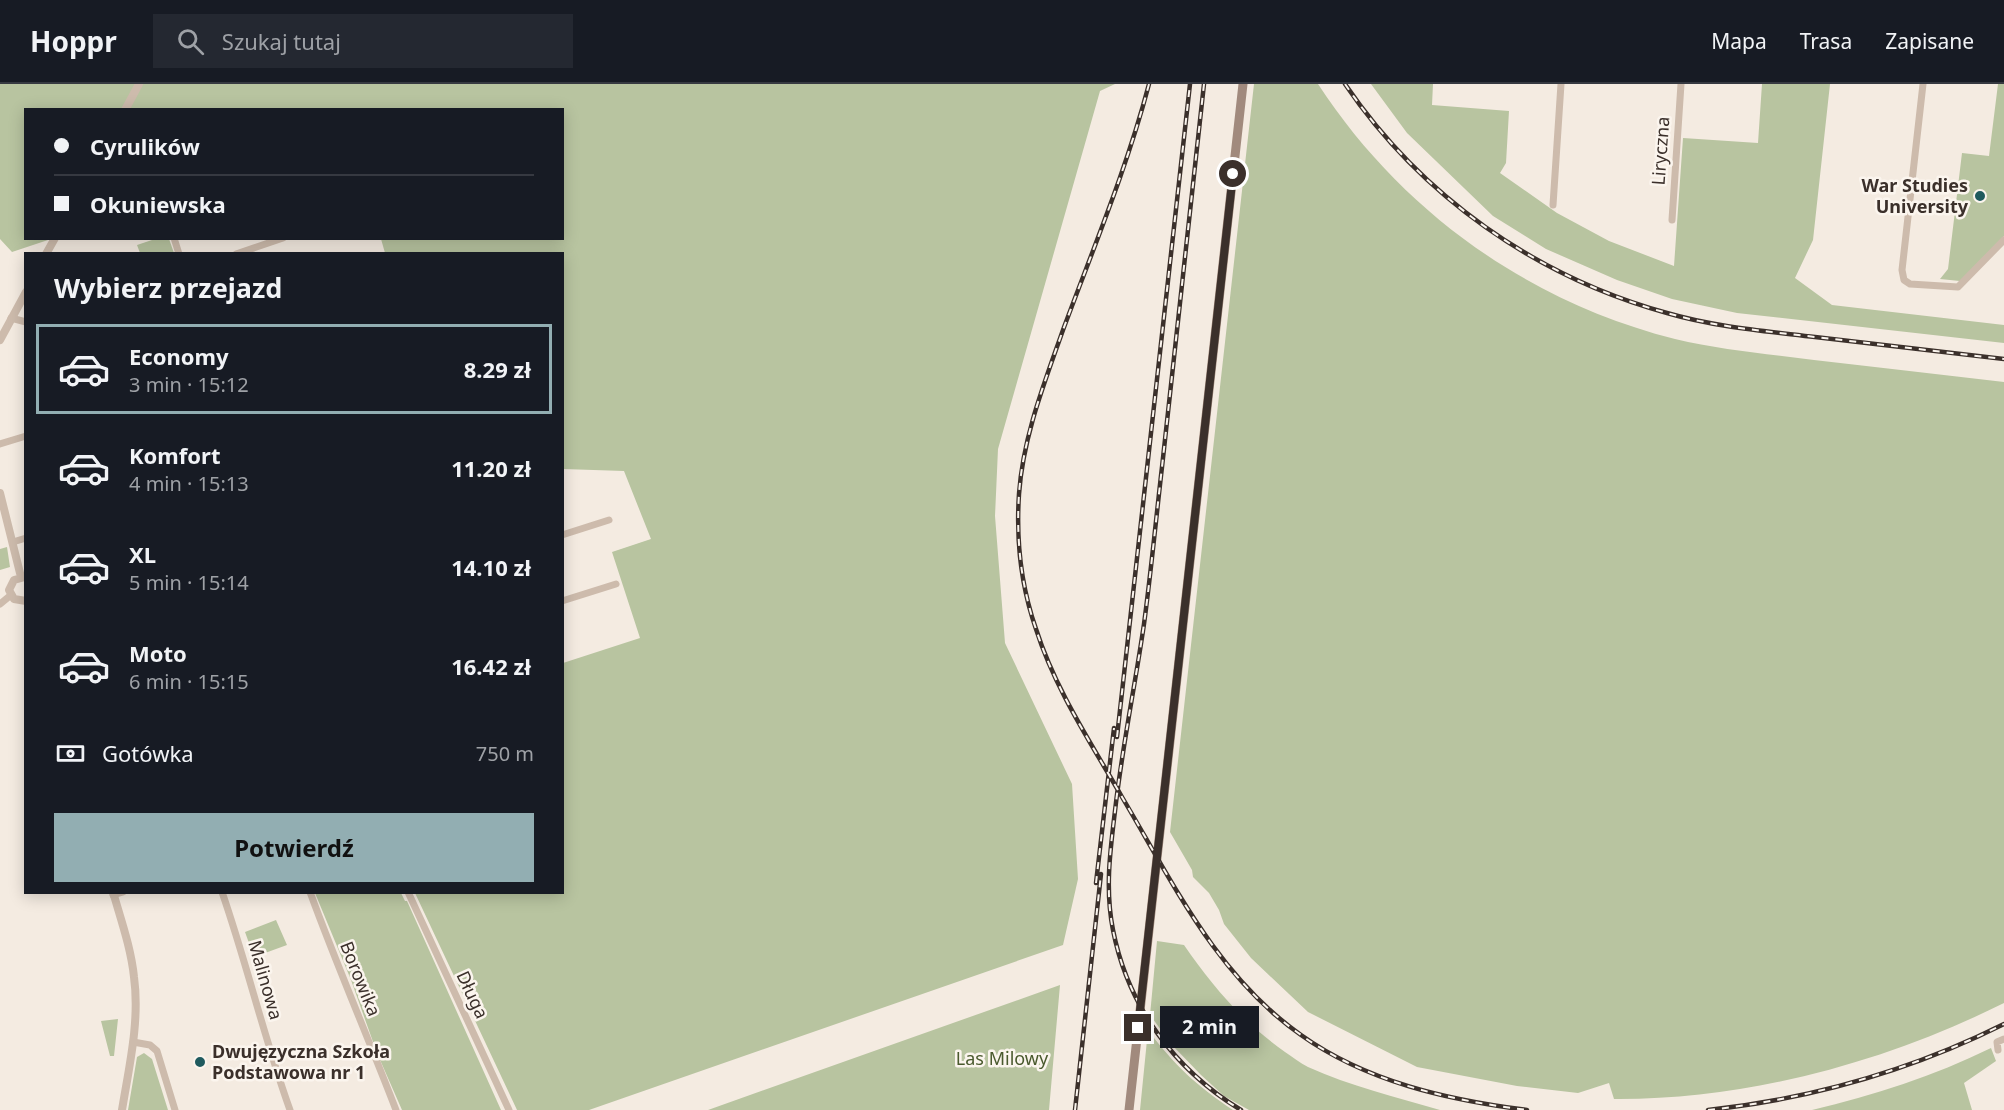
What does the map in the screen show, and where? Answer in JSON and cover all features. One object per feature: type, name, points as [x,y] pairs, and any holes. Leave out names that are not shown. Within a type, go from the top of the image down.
[{"type":"main road","points":[[1129,1110],[1243,84]]},
{"type":"street","points":[[126,108],[139,84]]},
{"type":"street","points":[[1553,206],[1561,84]]},
{"type":"street","name":"Liryczna","points":[[1672,220],[1681,84]]},
{"type":"street","points":[[1923,84],[1902,270],[1904,280],[1910,284],[1958,287],[2004,240]]},
{"type":"street","points":[[242,252],[277,240]]},
{"type":"street","points":[[0,339],[24,296]]},
{"type":"street","points":[[12,318],[24,321]]},
{"type":"street","points":[[0,444],[24,437]]},
{"type":"street","points":[[0,493],[23,577],[15,579],[11,584],[11,595],[17,601],[24,601]]},
{"type":"street","points":[[564,534],[609,520]]},
{"type":"street","points":[[13,542],[24,539]]},
{"type":"street","points":[[564,600],[616,584]]},
{"type":"street","points":[[0,604],[11,595]]},
{"type":"street","points":[[113,894],[126,937],[135,987],[133,1042],[122,1110]]},
{"type":"street","name":"Malinowa","points":[[223,894],[244,959],[265,1037],[290,1110]]},
{"type":"street","name":"Borowika","points":[[311,894],[396,1110]]},
{"type":"street","name":"Długa","points":[[409,894],[509,1110]]},
{"type":"street","points":[[1998,1050],[1997,1042],[2004,1039]]},
{"type":"street","points":[[133,1042],[150,1045],[157,1051],[175,1110]]},
{"type":"green space","points":[[0,84],[1115,84],[1100,91],[998,449],[995,516],[1005,643],[1072,784],[1078,879],[1063,945],[589,1110],[517,1110],[415,894],[564,894],[564,663],[640,638],[612,552],[651,539],[624,471],[564,469],[564,252],[385,252],[381,240],[564,240],[564,108],[24,108],[24,240],[48,240],[12,252],[0,239]]},
{"type":"green space","points":[[1254,84],[1318,84],[1351,130],[1388,172],[1429,211],[1472,245],[1519,276],[1621,323],[1675,339],[1727,349],[2004,382],[2004,1003],[1912,1043],[1815,1074],[1714,1093],[1664,1098],[1614,1099],[1609,1083],[1578,1093],[1517,1086],[1417,1067],[1308,1012],[1251,958],[1224,924],[1209,893],[1193,877],[1192,870],[1170,832]]},
{"type":"green space","points":[[1371,84],[1433,84],[1432,105],[1509,111],[1506,163],[1500,173],[1557,213],[1609,241],[1674,266],[1683,138],[1758,143],[1762,84],[1830,84],[1813,240],[1795,278],[1832,305],[2004,325],[2004,343],[1737,313],[1672,299],[1617,280],[1546,249],[1493,216],[1407,133]]},
{"type":"green space","name":"War Studies University","points":[[1998,84],[2004,84],[2004,236],[1960,281],[1940,279],[1948,269],[1962,153],[1989,156]]},
{"type":"green space","points":[[152,240],[169,240],[174,252],[140,252],[137,245]]},
{"type":"green space","points":[[7,547],[10,567],[0,570],[0,549]]},
{"type":"green space","points":[[315,894],[402,894],[407,901],[501,1110],[402,1110],[377,1053],[351,980]]},
{"type":"green space","points":[[276,920],[287,945],[254,957],[245,932]]},
{"type":"green space","points":[[1157,941],[1184,945],[1206,975],[1243,1017],[1270,1041],[1305,1065],[1357,1086],[1440,1110],[1249,1110],[1224,1096],[1172,1045],[1150,1015]]},
{"type":"green space","name":"Las Milowy","points":[[1060,985],[1049,1110],[708,1110]]},
{"type":"green space","points":[[118,1019],[114,1056],[110,1056],[101,1021]]},
{"type":"green space","points":[[1148,1030],[1187,1074],[1208,1093],[1233,1110],[1140,1110]]},
{"type":"green space","points":[[1991,1048],[1996,1061],[1964,1083],[1972,1110],[1812,1110],[1903,1084]]},
{"type":"green space","points":[[144,1053],[152,1059],[168,1110],[128,1110],[137,1057]]},
{"type":"railway","points":[[1149,84],[1120,177],[1042,391],[1021,473],[1018,528],[1023,579],[1031,613],[1044,651],[1074,715],[1179,895],[1221,956],[1271,1011],[1326,1051],[1381,1077],[1468,1101],[1527,1110]]},
{"type":"railway","points":[[1117,737],[1190,84]]},
{"type":"railway","points":[[1204,84],[1147,604],[1113,826],[1109,900],[1120,958],[1130,985],[1158,1034],[1195,1076],[1241,1110]]},
{"type":"railway","points":[[1345,84],[1375,125],[1409,162],[1446,196],[1485,227],[1572,278],[1667,313],[1722,325],[2004,359]]},
{"type":"railway","points":[[1096,883],[1114,728]]},
{"type":"railway","points":[[1075,1110],[1101,874]]},
{"type":"railway","points":[[1708,1110],[1784,1098],[1860,1080],[1897,1069],[2004,1024]]},
{"type":"place","name":"War Studies University","points":[[1980,196]]},
{"type":"place","name":"Dwujęzyczna Szkoła Podstawowa nr 1","points":[[200,1062]]},
{"type":"route","points":[[1138,1028],[1233,174]]}]
